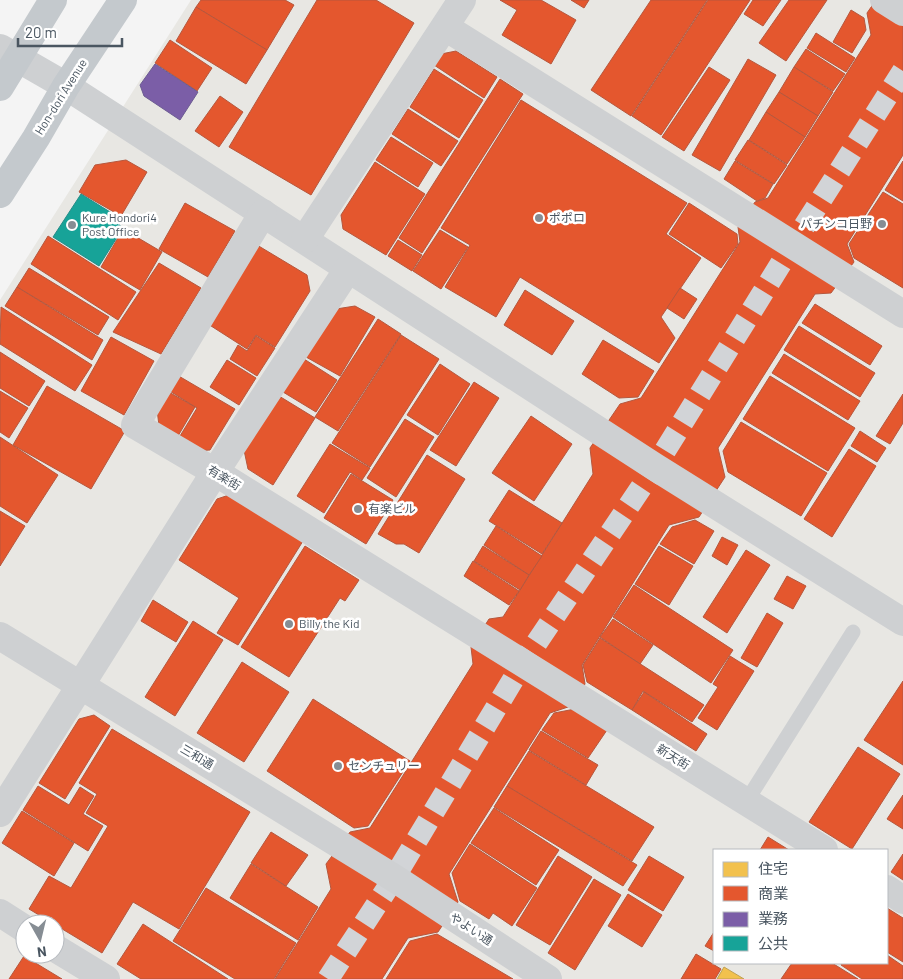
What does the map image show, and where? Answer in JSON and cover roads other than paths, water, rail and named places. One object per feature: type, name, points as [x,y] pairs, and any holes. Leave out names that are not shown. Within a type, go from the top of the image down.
[{"type":"highway","points":[[0,87],[9,53],[53,0]]},
{"type":"highway","name":"Hon-dori Avenue","points":[[0,194],[36,138],[66,86],[123,0]]},
{"type":"street","points":[[304,239],[462,0]]},
{"type":"street","points":[[884,0],[903,12]]},
{"type":"street","points":[[445,27],[903,314]]},
{"type":"street","points":[[9,53],[66,86],[655,467],[903,622]]},
{"type":"street","name":"有楽街","points":[[263,213],[135,425],[215,472],[523,663]]},
{"type":"street","points":[[0,813],[215,472],[348,268]]},
{"type":"street","name":"三和通","points":[[0,636],[394,878]]},
{"type":"street","name":"新天街","points":[[523,663],[822,849]]},
{"type":"street","name":"やよい通","points":[[394,878],[548,979]]},
{"type":"street","points":[[888,890],[903,900]]},
{"type":"street","points":[[0,913],[15,923]]},
{"type":"street","points":[[65,954],[106,979]]},
{"type":"lane","points":[[746,802],[853,632]]},
{"type":"tunnel","points":[[328,979],[394,878],[523,663],[655,467],[903,71]]},
{"type":"place","name":"ポポロ","points":[[539,218]]},
{"type":"place","name":"パチンコ日野","points":[[882,224]]},
{"type":"place","name":"Kure Hondori4 Post Office","points":[[72,225]]},
{"type":"place","name":"有楽ビル","points":[[358,509]]},
{"type":"place","name":"Billy the Kid","points":[[289,624]]},
{"type":"place","name":"センチュリー","points":[[338,766]]}]
